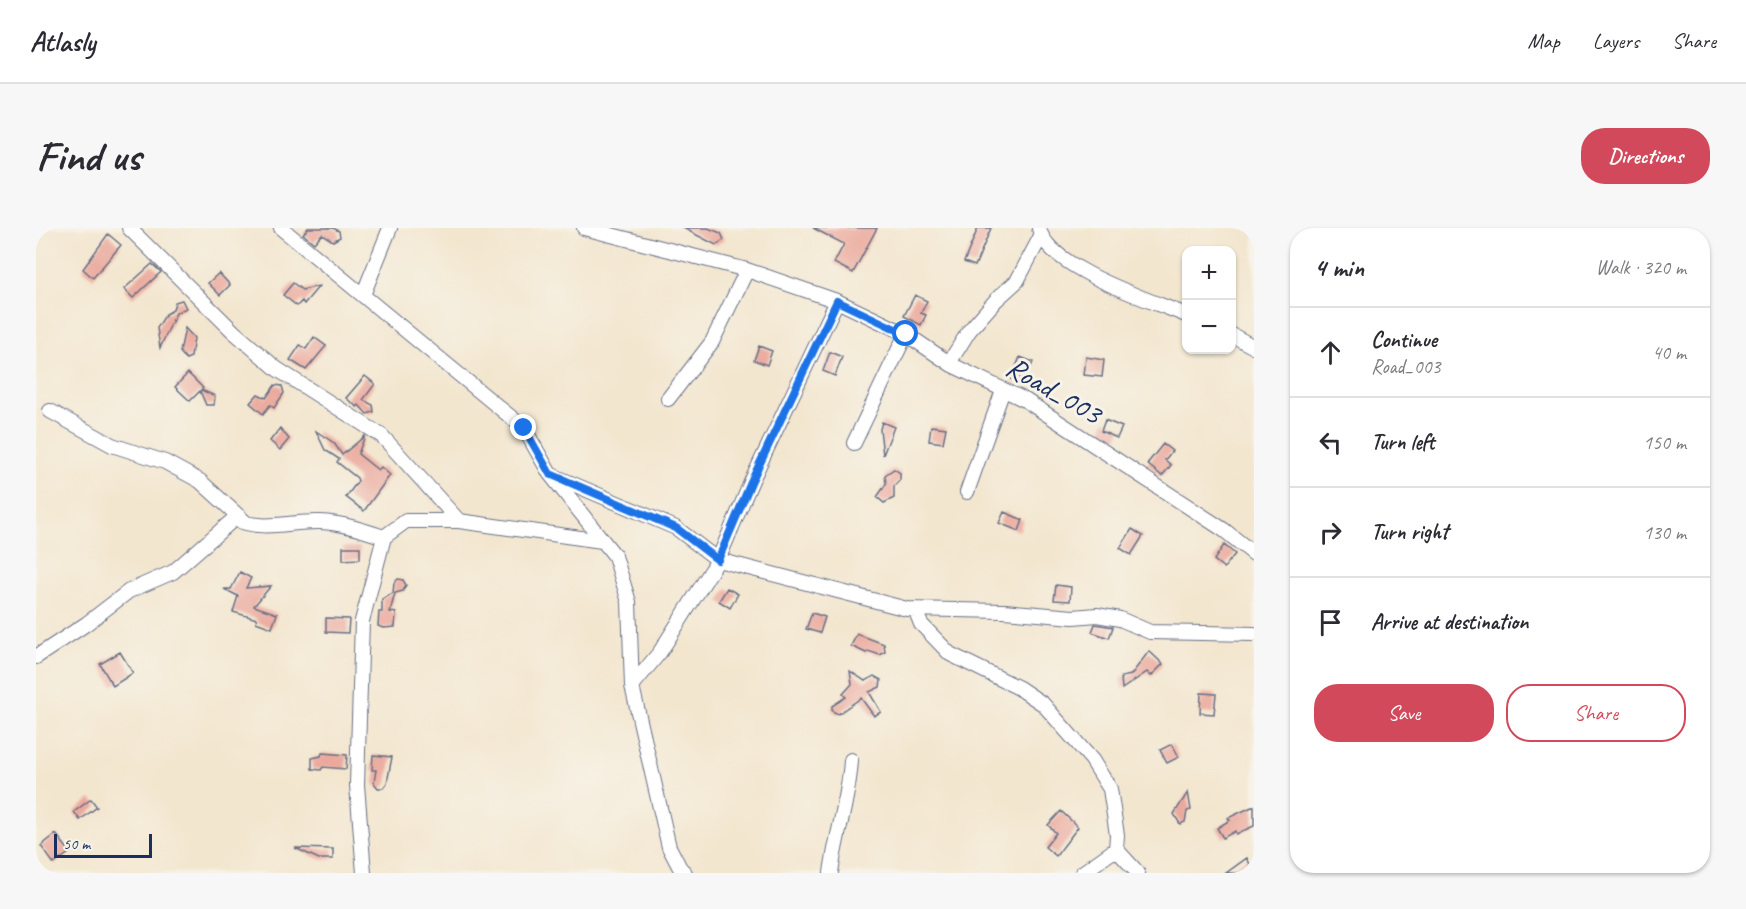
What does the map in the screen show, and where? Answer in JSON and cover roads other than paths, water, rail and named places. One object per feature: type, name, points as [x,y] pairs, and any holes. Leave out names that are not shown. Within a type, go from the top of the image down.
[{"type":"street","points":[[129,228],[191,291],[278,369],[381,436],[459,521]]},
{"type":"street","points":[[281,228],[524,428],[550,474],[615,556],[629,602],[632,686],[669,847],[685,873]]},
{"type":"street","points":[[363,295],[390,228]]},
{"type":"street","name":"Road_003","points":[[584,228],[747,270],[816,292],[906,334],[948,363],[1025,400],[1224,530],[1254,554]]},
{"type":"street","points":[[948,363],[969,331],[996,300],[1017,281],[1040,232],[1054,252],[1110,286],[1182,313]]},
{"type":"street","points":[[668,399],[712,342],[747,270]]},
{"type":"street","points":[[632,686],[660,652],[718,560],[752,480],[837,301]]},
{"type":"street","points":[[854,443],[906,334]]},
{"type":"street","points":[[1236,337],[1254,347]]},
{"type":"street","points":[[967,492],[1003,390]]},
{"type":"street","points":[[50,411],[112,445],[165,462],[200,481],[249,526]]},
{"type":"street","points":[[550,474],[676,528],[718,560],[832,591],[915,609],[1004,611],[1073,617],[1096,615],[1120,619],[1150,632],[1254,634]]},
{"type":"street","points":[[36,657],[86,624],[129,591],[173,572],[234,519],[249,526],[273,528],[320,522],[356,528],[384,537]]},
{"type":"street","points":[[364,873],[357,785],[362,621],[384,537],[406,521],[459,521],[602,541]]},
{"type":"street","points":[[915,609],[921,624],[950,654],[1019,688],[1043,704],[1092,760],[1110,789],[1117,836],[1116,849],[1138,873]]},
{"type":"street","points":[[831,873],[835,846],[845,813],[850,760]]},
{"type":"street","points":[[1082,873],[1116,849]]}]
